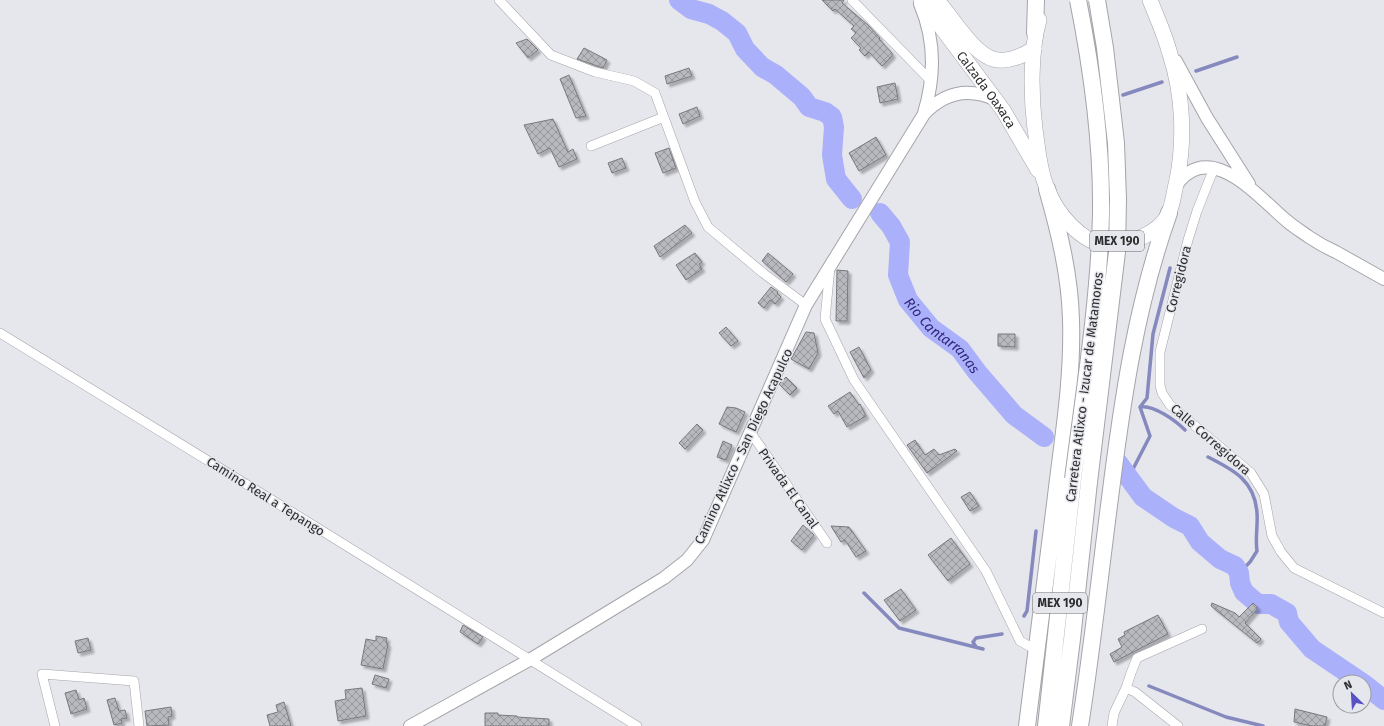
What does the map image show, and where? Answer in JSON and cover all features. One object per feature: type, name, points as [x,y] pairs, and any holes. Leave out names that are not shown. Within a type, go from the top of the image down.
[{"type":"highway","points":[[1034,41],[1036,0]]},
{"type":"highway","name":"Carretera Atlixco - Izucar de Matamoros","points":[[1046,726],[1072,479],[1099,262],[1101,213],[1100,165],[1095,100],[1078,0]]},
{"type":"highway","name":"Carretera Atlixco - Izucar de Matamoros","points":[[1061,726],[1117,252],[1118,199],[1116,143],[1105,48],[1097,0]]},
{"type":"highway","points":[[1027,726],[1038,651],[1069,383],[1071,318],[1065,261],[1046,186]]},
{"type":"highway","points":[[1080,726],[1124,399],[1141,311],[1168,213]]},
{"type":"main road","name":"Calzada Oaxaca","points":[[920,0],[1011,122],[1062,215],[1075,230],[1092,240],[1109,246],[1127,243],[1146,235],[1157,228],[1168,213]]},
{"type":"main road","name":"Calzada Oaxaca","points":[[937,0],[972,45],[984,55],[991,58],[1007,60],[1021,56],[1034,41]]},
{"type":"main road","points":[[1043,0],[1034,41],[1033,98],[1034,123],[1046,186]]},
{"type":"main road","points":[[1150,0],[1165,38],[1175,71],[1180,109],[1180,152],[1175,187],[1168,213]]},
{"type":"street","points":[[499,0],[551,55],[595,72],[634,81],[655,93],[695,202],[708,227],[763,273],[806,305]]},
{"type":"street","points":[[852,0],[931,81]]},
{"type":"street","name":"Camino Atlixco - San Diego Acapulco","points":[[920,0],[930,38],[932,59],[931,81],[924,114]]},
{"type":"street","points":[[1165,38],[1207,118],[1252,188]]},
{"type":"street","name":"Camino Atlixco - San Diego Acapulco","points":[[410,726],[531,659],[664,578],[687,560],[703,540],[806,305],[924,114],[938,101],[956,94],[981,94],[996,100]]},
{"type":"street","points":[[591,146],[664,117]]},
{"type":"street","points":[[1175,187],[1183,177],[1194,170],[1214,168],[1229,173],[1252,188],[1288,222],[1312,239],[1384,279]]},
{"type":"street","name":"Corregidora","points":[[1162,393],[1160,378],[1160,352],[1188,240],[1197,211],[1214,168]]},
{"type":"street","points":[[834,261],[825,319],[854,380],[986,571],[1020,641],[1038,651]]},
{"type":"street","name":"Camino Real a Tepango","points":[[0,333],[531,659],[637,726]]},
{"type":"street","name":"Calle Corregidora","points":[[1162,393],[1170,405],[1251,473],[1264,494],[1272,536],[1280,552],[1294,568],[1384,613]]},
{"type":"street","name":"Privada El Canal","points":[[751,433],[827,543]]},
{"type":"street","points":[[1112,726],[1114,714],[1126,688],[1137,658],[1202,629]]},
{"type":"street","points":[[55,726],[42,674],[134,681],[139,726]]},
{"type":"street","points":[[1126,688],[1135,692],[1178,726]]},
{"type":"building","points":[[822,0],[844,0],[842,3],[868,25],[892,53],[892,56],[882,66],[869,52],[865,56],[859,50],[861,48],[851,38],[856,33],[851,29],[854,26],[835,9],[833,11]]},
{"type":"building","points":[[527,39],[538,50],[528,58],[516,43]]},
{"type":"building","points":[[584,48],[607,60],[603,68],[577,59]]},
{"type":"building","points":[[689,68],[692,76],[667,84],[665,76]]},
{"type":"building","points":[[569,75],[586,116],[576,118],[560,79]]},
{"type":"building","points":[[895,83],[898,99],[880,103],[877,87]]},
{"type":"building","points":[[697,107],[700,116],[683,124],[679,114]]},
{"type":"building","points":[[553,119],[568,152],[573,149],[577,159],[559,167],[550,148],[538,154],[524,125]]},
{"type":"building","points":[[876,137],[886,155],[859,171],[849,153]]},
{"type":"building","points":[[669,148],[676,168],[663,173],[655,153]]},
{"type":"building","points":[[622,158],[626,168],[612,173],[608,163]]},
{"type":"building","points":[[685,225],[692,233],[660,257],[654,246]]},
{"type":"building","points":[[695,253],[702,262],[699,264],[702,269],[686,280],[676,265]]},
{"type":"building","points":[[768,253],[793,274],[786,282],[762,261]]},
{"type":"building","points":[[837,270],[848,271],[847,321],[836,321]]},
{"type":"building","points":[[771,287],[778,292],[777,293],[781,297],[775,304],[770,300],[764,308],[758,303]]},
{"type":"building","points":[[726,327],[738,341],[731,346],[719,333]]},
{"type":"building","points":[[806,332],[814,333],[818,353],[809,369],[791,359]]},
{"type":"building","points":[[998,334],[1015,334],[1015,347],[998,346]]},
{"type":"building","points":[[859,347],[871,370],[864,378],[850,352]]},
{"type":"building","points":[[786,377],[797,388],[790,395],[779,384]]},
{"type":"building","points":[[850,392],[859,405],[860,404],[866,416],[847,427],[838,411],[834,414],[828,406]]},
{"type":"building","points":[[727,407],[736,408],[745,412],[736,432],[719,424]]},
{"type":"building","points":[[697,424],[703,430],[685,449],[679,443]]},
{"type":"building","points":[[915,440],[925,455],[934,449],[939,455],[955,449],[957,451],[927,473],[907,445]]},
{"type":"building","points":[[723,441],[732,445],[726,460],[717,457]]},
{"type":"building","points":[[970,492],[979,506],[970,511],[961,497]]},
{"type":"building","points":[[803,525],[814,535],[802,550],[791,541]]},
{"type":"building","points":[[831,526],[849,527],[866,551],[856,557],[845,540],[841,542]]},
{"type":"building","points":[[951,538],[970,564],[948,581],[928,555]]},
{"type":"building","points":[[901,589],[916,610],[900,621],[884,600]]},
{"type":"building","points":[[1212,603],[1235,613],[1239,617],[1253,603],[1258,608],[1245,623],[1261,639],[1257,643],[1211,606]]},
{"type":"building","points":[[1158,615],[1168,634],[1114,662],[1110,654],[1122,647],[1118,639],[1125,635],[1124,632]]},
{"type":"building","points":[[463,625],[483,637],[478,644],[460,632]]},
{"type":"building","points":[[376,636],[387,638],[386,643],[388,644],[383,669],[361,665],[366,639],[376,641]]},
{"type":"building","points":[[88,638],[91,650],[78,653],[75,641]]},
{"type":"building","points":[[375,675],[389,679],[386,688],[372,684]]},
{"type":"building","points":[[362,688],[366,716],[338,721],[335,701],[346,699],[345,690]]},
{"type":"building","points":[[76,690],[79,700],[84,698],[87,709],[71,714],[65,693]]},
{"type":"building","points":[[115,698],[119,711],[125,710],[127,718],[121,719],[122,723],[114,725],[107,700]]},
{"type":"building","points":[[284,702],[291,726],[270,726],[267,715],[278,712],[276,705]]},
{"type":"building","points":[[171,707],[172,716],[168,717],[169,725],[147,726],[145,711]]},
{"type":"building","points":[[1295,709],[1327,717],[1325,726],[1312,726],[1294,722]]},
{"type":"building","points":[[485,713],[498,713],[498,715],[549,719],[549,726],[485,726]]},
{"type":"waterway","name":"Rio Cantarranas","points":[[679,0],[691,9],[709,14],[722,21],[737,33],[745,49],[762,67],[776,75],[802,97],[809,107],[825,112],[832,117],[834,127],[832,155],[836,179],[852,199]]},
{"type":"waterway","points":[[1196,71],[1237,57]]},
{"type":"waterway","points":[[1123,95],[1162,82]]},
{"type":"waterway","name":"Rio Cantarranas","points":[[880,213],[891,226],[900,242],[898,275],[908,300],[931,328],[960,349],[977,372],[1014,415],[1044,437]]},
{"type":"waterway","points":[[1127,477],[1133,469],[1150,436],[1140,407],[1147,398],[1153,334],[1170,268]]},
{"type":"waterway","points":[[1140,407],[1151,408],[1158,411],[1176,422],[1185,430]]},
{"type":"waterway","points":[[1208,457],[1242,478],[1252,493],[1255,502],[1257,513],[1257,551],[1250,562],[1239,573]]},
{"type":"waterway","name":"Rio Cantarranas","points":[[1118,463],[1143,497],[1174,518],[1190,526],[1200,542],[1220,559],[1235,566],[1239,573],[1240,583],[1244,592],[1258,604],[1271,604],[1287,613],[1289,622],[1312,649],[1349,674]]},
{"type":"waterway","points":[[1024,616],[1027,611],[1036,531]]},
{"type":"waterway","points":[[864,593],[899,628],[983,649]]},
{"type":"waterway","points":[[976,647],[973,642],[976,638],[1002,634]]},
{"type":"waterway","points":[[1149,686],[1226,717],[1263,726]]},
{"type":"waterway","name":"Rio Cantarranas","points":[[1372,690],[1384,700]]}]
